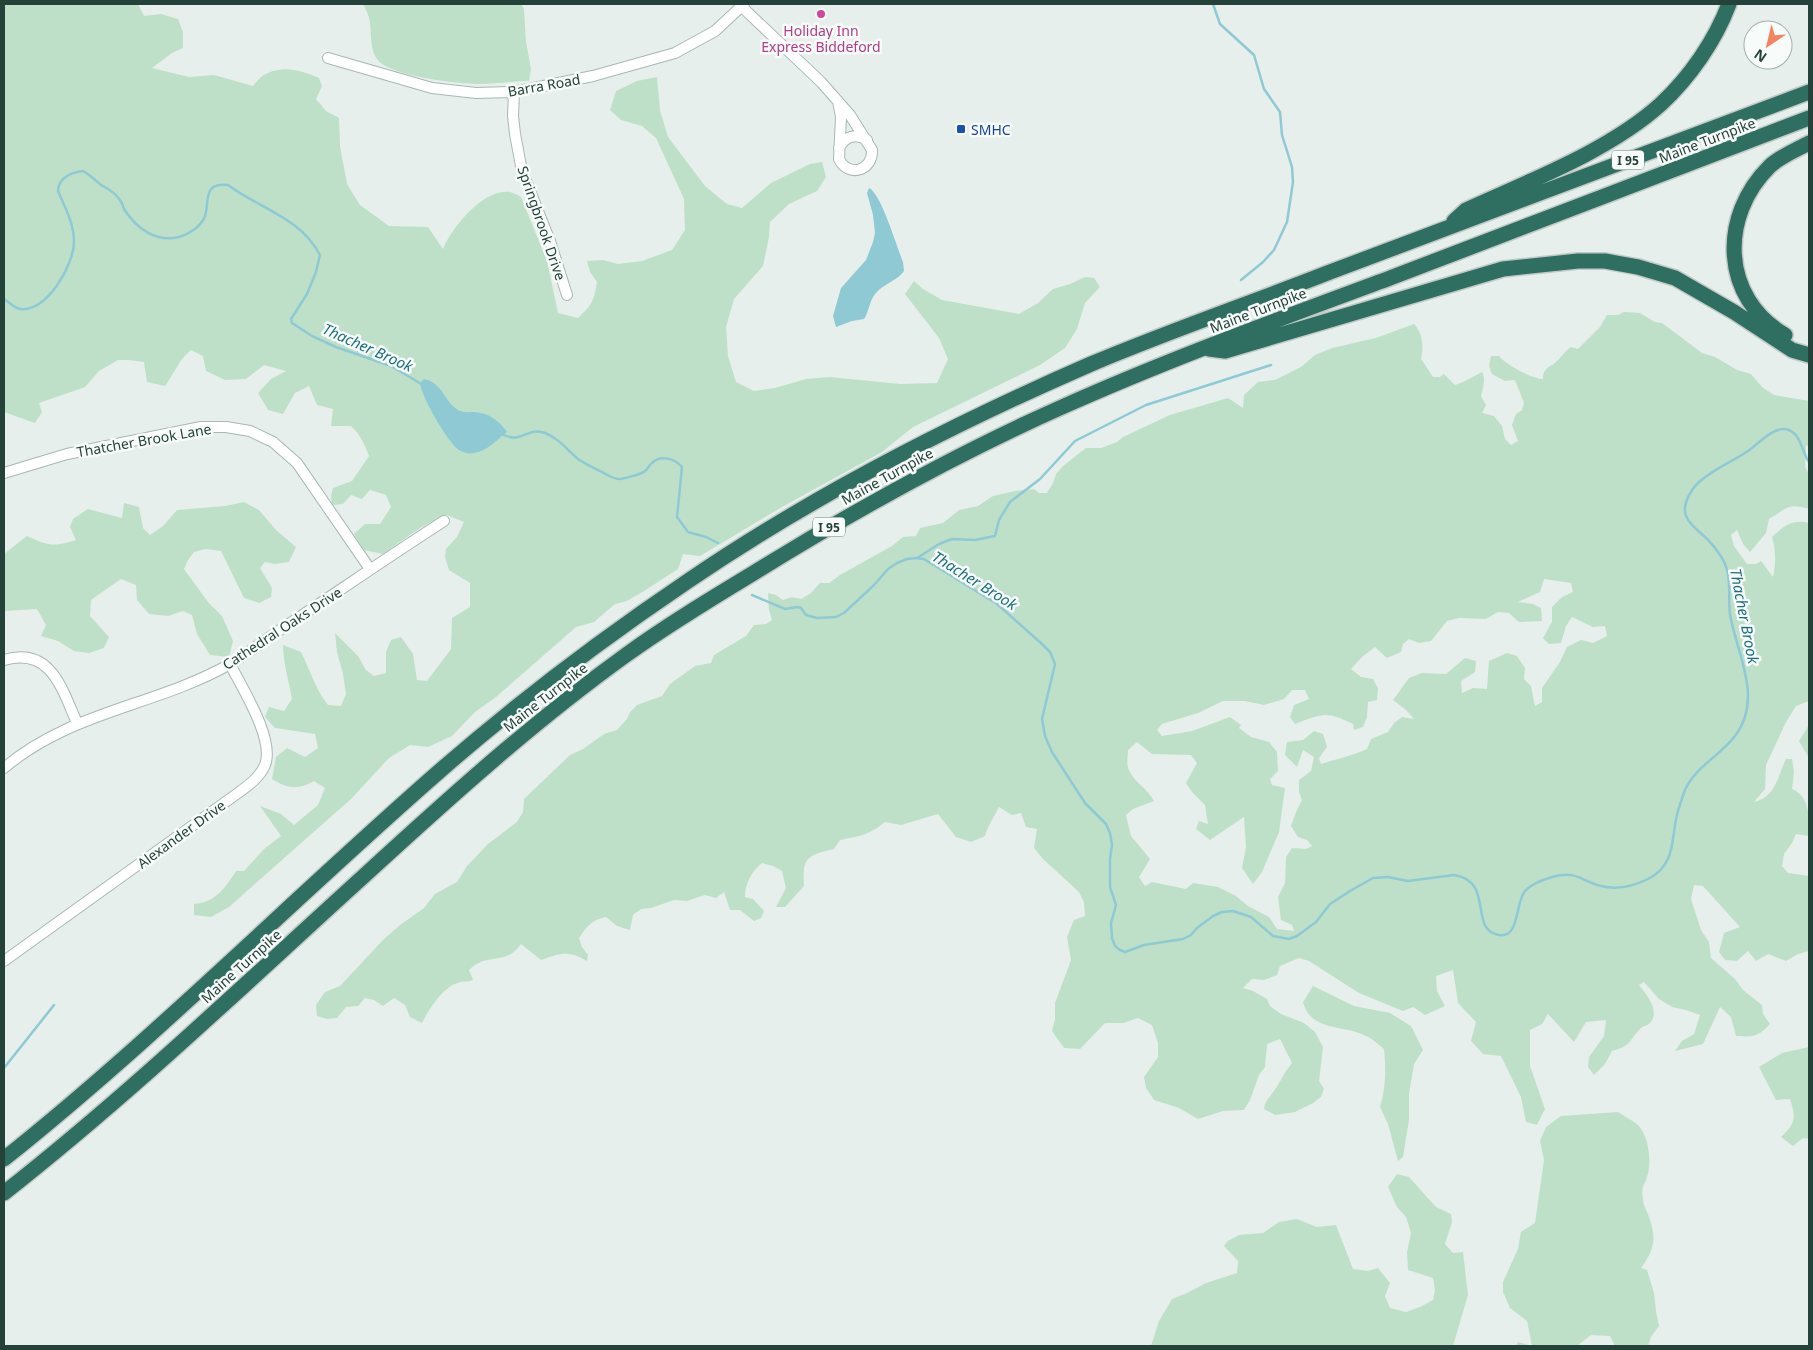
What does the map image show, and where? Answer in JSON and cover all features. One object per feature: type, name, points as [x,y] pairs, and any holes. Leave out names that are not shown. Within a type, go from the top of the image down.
[{"type":"highway","points":[[1446,228],[1466,210],[1606,143],[1660,104],[1688,75],[1711,42],[1729,4]]},
{"type":"highway","name":"Maine Turnpike","points":[[4,1158],[44,1127],[125,1057],[450,762],[524,700],[600,642],[693,577],[781,522],[869,471],[958,425],[1129,349],[1809,92]]},
{"type":"highway","name":"Maine Turnpike","points":[[4,1193],[69,1142],[149,1072],[464,784],[545,716],[629,653],[802,543],[884,495],[973,449],[1065,405],[1203,349],[1809,118]]},
{"type":"highway","points":[[1809,143],[1771,165],[1755,182],[1744,199],[1737,218],[1733,238],[1737,273],[1748,300],[1774,328],[1809,346]]},
{"type":"highway","points":[[1203,349],[1225,351],[1503,269],[1578,261],[1596,261],[1638,267],[1675,278],[1734,312],[1792,350],[1809,355]]},
{"type":"street","name":"Barra Road","points":[[328,58],[432,88],[476,93],[514,92],[593,76],[675,53],[715,31],[743,5]]},
{"type":"street","points":[[743,5],[821,82],[850,114],[872,150],[870,163],[864,168],[852,170],[845,167],[840,160],[838,153],[841,117],[838,101]]},
{"type":"street","name":"Springbrook Drive","points":[[514,92],[513,116],[522,171],[550,241],[567,295]]},
{"type":"street","points":[[838,153],[841,144],[848,138],[859,136],[867,140]]},
{"type":"street","name":"Thatcher Brook Lane","points":[[4,473],[67,454],[201,427],[226,427],[250,431],[273,442],[298,463],[370,569]]},
{"type":"street","name":"Cathedral Oaks Drive","points":[[4,768],[34,746],[77,723],[194,681],[230,664],[444,521]]},
{"type":"street","points":[[4,660],[23,657],[37,660],[48,668],[57,679],[77,723]]},
{"type":"street","name":"Alexander Drive","points":[[4,961],[255,780],[264,767],[267,753],[264,735],[230,664]]},
{"type":"green space","points":[[4,4],[138,4],[144,16],[161,14],[178,19],[183,32],[183,48],[172,53],[152,68],[189,77],[214,75],[253,86],[264,75],[281,69],[300,71],[319,78],[322,86],[316,99],[326,111],[339,118],[340,146],[347,184],[360,205],[389,226],[428,227],[443,249],[461,220],[480,202],[500,192],[510,192],[521,197],[547,261],[558,313],[578,318],[592,302],[597,282],[590,272],[587,261],[603,260],[618,264],[642,261],[672,250],[685,230],[684,199],[656,138],[642,126],[621,120],[610,110],[616,91],[637,81],[657,77],[660,110],[668,137],[705,186],[727,204],[742,208],[771,183],[810,164],[822,162],[826,177],[817,191],[789,204],[770,222],[763,266],[734,299],[726,327],[728,356],[736,382],[754,391],[775,388],[806,379],[830,377],[900,384],[937,383],[948,359],[939,338],[905,294],[914,281],[923,289],[942,300],[1019,314],[1038,303],[1053,289],[1085,277],[1094,278],[1100,287],[1085,303],[1077,329],[1065,348],[1040,365],[913,427],[882,452],[782,507],[700,556],[683,554],[678,569],[627,601],[615,604],[594,622],[576,627],[496,697],[475,712],[452,736],[428,747],[410,745],[389,758],[351,799],[229,907],[211,917],[194,915],[194,904],[202,903],[214,897],[224,888],[236,871],[244,871],[264,849],[281,836],[260,806],[281,814],[294,825],[318,805],[325,788],[314,781],[303,786],[293,787],[283,785],[272,779],[276,757],[287,748],[305,757],[318,748],[315,734],[275,728],[265,717],[269,707],[284,711],[292,699],[283,645],[301,652],[328,705],[341,706],[346,694],[335,633],[358,656],[366,670],[374,676],[386,673],[386,652],[391,640],[401,637],[413,654],[417,680],[427,681],[451,649],[452,618],[470,607],[470,583],[449,570],[445,557],[446,549],[457,537],[464,522],[447,515],[422,527],[383,554],[364,550],[354,534],[365,524],[380,524],[391,507],[386,495],[370,490],[362,499],[351,495],[343,504],[332,505],[331,496],[333,488],[352,481],[369,456],[362,440],[351,426],[331,426],[333,409],[317,405],[309,386],[295,393],[283,414],[268,410],[258,393],[271,379],[286,371],[264,365],[246,379],[225,380],[206,371],[203,356],[191,350],[180,362],[165,386],[147,382],[144,362],[118,360],[99,371],[85,387],[39,403],[42,412],[35,423],[4,412]]},
{"type":"green space","points":[[363,4],[521,4],[524,9],[526,42],[531,69],[529,81],[469,84],[425,78],[384,65],[374,55],[369,18]]},
{"type":"green space","points":[[1624,312],[1640,313],[1655,322],[1662,323],[1702,353],[1715,357],[1737,370],[1751,374],[1762,387],[1774,395],[1809,401],[1809,447],[1806,445],[1805,467],[1809,474],[1809,509],[1791,506],[1769,519],[1766,533],[1750,552],[1743,544],[1737,530],[1731,535],[1734,546],[1747,564],[1756,564],[1761,561],[1773,577],[1775,557],[1772,537],[1789,524],[1798,522],[1809,523],[1809,701],[1796,706],[1786,722],[1766,765],[1765,789],[1754,802],[1771,791],[1786,759],[1792,759],[1794,772],[1792,789],[1803,797],[1806,803],[1809,816],[1809,836],[1796,834],[1784,854],[1782,866],[1788,873],[1809,876],[1809,951],[1798,954],[1786,961],[1768,954],[1756,961],[1748,951],[1737,961],[1725,960],[1719,952],[1724,933],[1740,927],[1703,886],[1694,885],[1691,899],[1701,930],[1709,942],[1711,958],[1735,979],[1743,990],[1762,1005],[1763,1014],[1770,1024],[1762,1032],[1751,1036],[1736,1036],[1731,1017],[1720,1007],[1703,1044],[1675,1051],[1682,1041],[1694,1034],[1700,1015],[1672,1007],[1659,999],[1644,982],[1639,985],[1652,1003],[1653,1019],[1649,1024],[1640,1029],[1626,1046],[1612,1051],[1605,1064],[1594,1075],[1588,1067],[1589,1057],[1604,1036],[1606,1020],[1586,1022],[1574,1042],[1548,1014],[1542,1024],[1530,1030],[1530,1066],[1545,1109],[1537,1125],[1526,1122],[1521,1097],[1501,1056],[1483,1054],[1471,1041],[1476,1022],[1458,1003],[1453,970],[1436,976],[1437,991],[1445,1006],[1425,1015],[1413,1007],[1403,1011],[1359,993],[1309,961],[1299,958],[1280,966],[1277,975],[1264,980],[1252,979],[1243,988],[1267,999],[1270,1006],[1281,1014],[1304,1023],[1315,1032],[1323,1047],[1319,1081],[1324,1089],[1321,1097],[1295,1112],[1275,1115],[1264,1109],[1265,1104],[1292,1063],[1280,1039],[1267,1044],[1265,1067],[1259,1075],[1250,1100],[1244,1110],[1223,1111],[1198,1119],[1179,1108],[1154,1100],[1146,1088],[1144,1077],[1158,1057],[1158,1043],[1152,1025],[1138,1018],[1123,1023],[1105,1023],[1080,1049],[1064,1048],[1052,1031],[1055,1019],[1055,1003],[1071,960],[1067,937],[1074,920],[1085,916],[1084,902],[1079,892],[1043,859],[1034,848],[1037,829],[1026,827],[1021,813],[1012,815],[999,807],[985,836],[971,842],[956,837],[938,814],[901,825],[885,822],[864,834],[840,840],[834,849],[818,853],[808,859],[804,869],[804,886],[785,907],[776,907],[786,888],[782,871],[762,863],[752,874],[745,892],[745,897],[753,899],[764,911],[761,918],[754,921],[740,910],[730,910],[724,892],[716,898],[705,895],[687,901],[674,900],[651,908],[641,909],[633,915],[630,930],[617,926],[606,917],[593,922],[579,938],[582,947],[588,955],[587,961],[570,954],[541,960],[521,944],[509,955],[476,964],[469,970],[473,980],[455,984],[443,993],[422,1023],[410,1017],[405,1005],[394,998],[383,1006],[374,1000],[365,998],[358,1006],[346,1007],[337,1018],[327,1019],[317,1016],[316,1005],[325,992],[340,986],[383,940],[424,908],[435,894],[457,882],[467,866],[488,844],[517,822],[523,812],[524,799],[570,755],[583,749],[604,734],[617,730],[637,705],[662,696],[670,684],[695,666],[711,663],[714,655],[746,636],[754,625],[766,624],[772,620],[768,593],[776,595],[783,600],[792,597],[801,599],[811,593],[820,583],[829,583],[892,546],[903,537],[916,536],[920,528],[943,523],[959,510],[978,506],[993,496],[1015,491],[1034,489],[1039,493],[1047,493],[1056,474],[1086,448],[1101,448],[1170,415],[1228,398],[1243,408],[1244,395],[1258,382],[1275,380],[1301,367],[1315,355],[1332,348],[1376,338],[1414,324],[1422,340],[1421,359],[1433,377],[1440,377],[1444,374],[1455,385],[1482,372],[1484,381],[1481,396],[1486,405],[1482,413],[1494,416],[1502,426],[1505,439],[1511,445],[1518,441],[1512,425],[1516,414],[1522,410],[1524,403],[1515,380],[1505,381],[1492,374],[1489,366],[1491,356],[1499,356],[1507,363],[1532,377],[1543,379],[1546,370],[1571,347],[1578,349],[1600,327],[1607,315],[1618,315]],"holes":[[[1544,579],[1571,583],[1573,592],[1562,597],[1552,607],[1552,622],[1543,638],[1549,644],[1561,643],[1566,626],[1572,617],[1593,627],[1605,626],[1607,636],[1593,643],[1581,640],[1567,647],[1560,662],[1542,688],[1542,702],[1535,706],[1531,686],[1524,679],[1525,668],[1517,656],[1507,653],[1489,661],[1487,689],[1473,688],[1462,693],[1461,681],[1475,672],[1476,661],[1465,658],[1446,674],[1422,673],[1409,678],[1393,700],[1414,719],[1402,717],[1394,723],[1388,732],[1371,739],[1367,749],[1321,764],[1319,758],[1327,747],[1323,734],[1314,731],[1303,740],[1287,742],[1285,755],[1297,767],[1303,750],[1314,757],[1311,771],[1299,780],[1299,792],[1302,800],[1291,826],[1298,837],[1307,840],[1312,846],[1306,849],[1292,848],[1286,857],[1285,883],[1278,897],[1281,920],[1292,925],[1294,931],[1277,929],[1269,917],[1218,887],[1193,883],[1186,889],[1152,882],[1145,886],[1139,877],[1150,859],[1131,836],[1126,815],[1133,809],[1154,801],[1128,768],[1128,750],[1137,742],[1152,754],[1191,755],[1197,763],[1186,783],[1205,805],[1208,824],[1199,821],[1196,829],[1210,840],[1244,817],[1246,847],[1242,868],[1253,884],[1262,872],[1279,832],[1285,788],[1272,785],[1270,779],[1278,771],[1277,752],[1269,742],[1251,737],[1239,728],[1241,725],[1230,717],[1192,731],[1162,736],[1157,730],[1162,724],[1198,713],[1223,701],[1245,701],[1264,705],[1284,699],[1292,690],[1305,690],[1309,699],[1294,705],[1290,717],[1295,724],[1318,716],[1329,715],[1353,724],[1354,730],[1363,727],[1367,717],[1368,702],[1377,700],[1378,688],[1373,679],[1361,677],[1351,669],[1375,647],[1387,658],[1401,652],[1403,644],[1409,639],[1419,643],[1431,641],[1447,621],[1459,618],[1486,619],[1498,612],[1509,613],[1519,622],[1542,621],[1541,608],[1533,604],[1518,602],[1540,592]]]},
{"type":"green space","points":[[244,502],[259,510],[276,530],[296,547],[289,562],[275,564],[265,562],[260,568],[272,588],[271,597],[259,603],[244,598],[221,551],[206,549],[194,552],[188,560],[184,569],[208,602],[222,616],[233,641],[229,657],[210,655],[197,634],[192,615],[183,611],[168,616],[149,614],[137,600],[136,585],[121,579],[91,600],[90,616],[109,637],[104,648],[89,653],[74,651],[58,641],[41,636],[46,625],[37,609],[4,611],[4,554],[27,536],[51,544],[62,544],[76,540],[70,527],[73,519],[88,509],[122,518],[124,503],[139,507],[143,528],[150,535],[163,526],[177,510],[225,506]]},
{"type":"green space","points":[[1809,725],[1809,758],[1799,741]]},
{"type":"green space","points":[[1313,986],[1354,1006],[1390,1013],[1411,1026],[1423,1050],[1414,1064],[1409,1094],[1409,1120],[1403,1157],[1398,1161],[1388,1124],[1380,1107],[1385,1078],[1384,1049],[1359,1033],[1330,1026],[1313,1019],[1307,1012],[1303,1002]]},
{"type":"green space","points":[[1809,1047],[1809,1139],[1803,1138],[1793,1146],[1781,1137],[1790,1128],[1794,1116],[1790,1099],[1776,1100],[1759,1067],[1782,1053]]},
{"type":"green space","points":[[1618,1112],[1638,1125],[1647,1143],[1649,1165],[1642,1194],[1653,1231],[1653,1244],[1649,1256],[1641,1268],[1647,1270],[1654,1293],[1659,1326],[1651,1337],[1648,1346],[1615,1346],[1610,1336],[1591,1335],[1577,1346],[1532,1346],[1527,1321],[1510,1308],[1503,1292],[1503,1282],[1518,1249],[1521,1232],[1535,1223],[1544,1160],[1540,1141],[1546,1127],[1561,1116]]},
{"type":"green space","points":[[1397,1174],[1409,1177],[1436,1207],[1451,1214],[1452,1222],[1445,1244],[1453,1253],[1463,1252],[1468,1295],[1453,1346],[1151,1346],[1159,1321],[1172,1299],[1206,1283],[1237,1273],[1238,1261],[1224,1246],[1228,1241],[1239,1235],[1263,1233],[1279,1222],[1297,1219],[1317,1227],[1336,1225],[1353,1269],[1368,1271],[1378,1268],[1390,1283],[1385,1296],[1390,1308],[1406,1312],[1433,1300],[1435,1290],[1433,1278],[1408,1270],[1407,1252],[1411,1233],[1406,1217],[1397,1207],[1388,1187]]},
{"type":"green space","points":[[1518,1342],[1532,1346],[1516,1346]]},
{"type":"water","points":[[869,188],[879,200],[903,262],[904,271],[875,294],[864,319],[836,327],[833,316],[841,288],[866,260],[873,242],[875,233],[873,215],[867,193]]},
{"type":"water","points":[[424,379],[435,384],[458,410],[488,416],[497,421],[507,432],[488,448],[479,452],[468,453],[459,450],[448,438],[430,408],[420,383]]},
{"type":"waterway","points":[[1213,4],[1220,24],[1254,55],[1264,89],[1280,112],[1282,135],[1292,167],[1293,182],[1287,222],[1274,250],[1241,280]]},
{"type":"waterway","name":"Thacher Brook","points":[[4,299],[20,309],[30,308],[40,303],[49,295],[64,274],[73,251],[74,242],[69,216],[58,191],[60,183],[66,176],[83,171],[88,174],[115,194],[134,222],[147,232],[162,238],[179,237],[194,230],[201,224],[205,216],[211,190],[220,185],[228,185],[291,222],[312,242],[320,255],[316,272],[307,294],[291,319],[292,323],[312,336],[336,347],[391,366],[423,385]]},
{"type":"waterway","points":[[917,558],[939,544],[952,539],[975,540],[995,536],[999,520],[1010,502],[1040,479],[1075,441],[1146,405],[1271,365]]},
{"type":"waterway","name":"Thacher Brook","points":[[752,595],[785,609],[801,608],[806,615],[817,618],[836,617],[844,613],[888,569],[897,563],[907,559],[924,559],[997,604],[1042,644],[1050,652],[1055,664],[1042,719],[1045,736],[1052,752],[1085,803],[1106,824],[1110,833],[1112,845],[1110,887],[1116,905],[1111,923],[1112,938],[1115,946],[1120,950],[1125,952],[1144,945],[1183,939],[1191,935],[1213,916],[1222,912],[1233,911],[1251,917],[1273,936],[1289,939],[1297,936],[1316,922],[1330,904],[1350,891],[1373,878],[1388,877],[1408,881],[1454,875],[1466,879],[1474,886],[1478,895],[1485,924],[1490,931],[1499,935],[1506,935],[1514,926],[1525,891],[1530,886],[1541,881],[1560,875],[1573,875],[1601,886],[1619,887],[1637,884],[1648,879],[1664,866],[1671,851],[1677,815],[1685,790],[1695,775],[1735,736],[1743,721],[1748,691],[1746,675],[1730,614],[1729,581],[1726,566],[1714,547],[1689,522],[1685,512],[1687,501],[1693,489],[1703,479],[1780,429],[1785,429],[1795,434],[1809,462]]},
{"type":"waterway","name":"Thacher Brook","points":[[502,434],[515,438],[539,431],[545,433],[559,441],[581,461],[617,479],[643,472],[656,460],[664,458],[676,462],[682,467],[677,517],[688,532],[706,537],[718,543]]},
{"type":"waterway","points":[[4,1068],[54,1005]]},
{"type":"place","name":"Holiday Inn Express Biddeford","points":[[821,14]]},
{"type":"place","name":"SMHC","points":[[961,129]]}]
